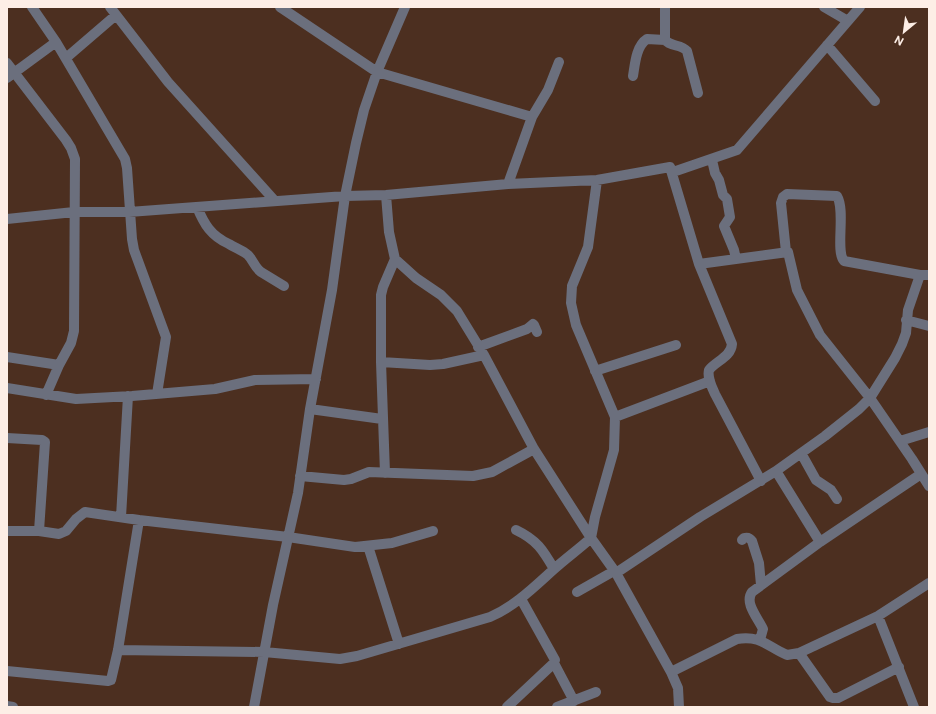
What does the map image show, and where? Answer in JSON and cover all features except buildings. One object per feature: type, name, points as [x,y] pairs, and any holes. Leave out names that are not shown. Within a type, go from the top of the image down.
[{"type":"street","points":[[32,7],[66,58],[125,159],[134,250],[166,337],[157,394]]},
{"type":"street","points":[[280,7],[376,72],[532,117]]},
{"type":"street","points":[[254,707],[264,652],[298,493],[310,409],[332,290],[345,196],[364,110],[376,72],[405,7]]},
{"type":"street","points":[[665,7],[665,40],[668,44],[684,48],[687,51],[698,93]]},
{"type":"street","points":[[824,7],[848,21]]},
{"type":"street","points":[[670,167],[673,172],[712,160],[737,150],[742,146],[860,7]]},
{"type":"street","points":[[66,58],[113,11],[168,82],[276,201]]},
{"type":"street","points":[[633,76],[638,50],[644,41],[647,39],[665,40]]},
{"type":"street","points":[[11,75],[56,42]]},
{"type":"street","points":[[827,45],[876,101]]},
{"type":"street","points":[[508,184],[532,117],[548,90],[559,62]]},
{"type":"street","points":[[7,63],[11,75],[71,148],[74,159],[74,331],[71,343],[59,365],[46,395]]},
{"type":"street","points":[[712,160],[723,195],[727,199],[730,217],[724,226],[736,259]]},
{"type":"street","points":[[7,219],[74,212],[130,212],[345,196],[386,195],[508,184],[597,180],[670,167]]},
{"type":"street","points":[[670,167],[699,264],[732,344],[731,351],[709,370],[708,373],[710,381],[715,394],[761,481]]},
{"type":"street","points":[[118,650],[264,652],[340,659],[357,656],[490,617],[503,611],[521,600],[554,569],[592,538],[595,517],[614,450],[615,417],[576,325],[571,303],[572,286],[588,247],[597,180]]},
{"type":"street","points":[[577,592],[615,572],[710,510],[776,472],[825,436],[870,398],[895,358],[906,332],[908,310],[925,275],[844,261],[841,255],[840,211],[837,196],[796,193],[787,194],[783,197],[782,202],[786,252],[789,254],[797,290],[820,335],[870,398],[929,486]]},
{"type":"street","points":[[385,473],[382,419],[381,295],[395,260],[389,232],[386,195]]},
{"type":"street","points":[[197,207],[208,229],[224,242],[248,255],[254,261],[257,270],[284,286]]},
{"type":"street","points":[[699,264],[786,252]]},
{"type":"street","points":[[395,260],[416,278],[441,295],[457,311],[481,351],[534,449],[615,572],[671,672],[678,688],[679,707]]},
{"type":"street","points":[[906,320],[929,326]]},
{"type":"street","points":[[381,362],[430,365],[443,364],[481,351],[527,329],[533,324],[537,332]]},
{"type":"street","points":[[595,371],[676,345]]},
{"type":"street","points":[[7,357],[59,365]]},
{"type":"street","points":[[7,388],[76,399],[215,389],[255,380],[316,379]]},
{"type":"street","points":[[615,417],[710,381]]},
{"type":"street","points":[[121,518],[128,396]]},
{"type":"street","points":[[310,409],[382,419]]},
{"type":"street","points":[[900,441],[929,432]]},
{"type":"street","points":[[7,438],[42,440],[45,442],[39,531]]},
{"type":"street","points":[[300,476],[351,480],[369,472],[473,476],[484,475],[534,449]]},
{"type":"street","points":[[801,453],[816,480],[831,490],[837,499]]},
{"type":"street","points":[[776,472],[820,542]]},
{"type":"street","points":[[760,640],[763,628],[749,601],[752,592],[820,542],[921,474]]},
{"type":"street","points":[[7,531],[39,531],[59,534],[66,531],[76,518],[85,512],[121,518],[288,537],[355,547],[392,543],[433,531]]},
{"type":"street","points":[[7,672],[108,681],[113,678],[139,520]]},
{"type":"street","points":[[516,530],[534,540],[538,544],[554,569]]},
{"type":"street","points":[[742,540],[747,537],[752,542],[759,563],[761,585]]},
{"type":"street","points":[[368,546],[399,644]]},
{"type":"street","points":[[671,672],[737,639],[746,638],[760,640],[788,656],[799,653],[878,616],[929,583]]},
{"type":"street","points":[[521,600],[554,658],[554,663],[574,701]]},
{"type":"street","points":[[878,616],[914,707]]},
{"type":"street","points":[[799,653],[830,697],[833,698],[838,698],[899,667]]},
{"type":"street","points":[[507,707],[554,663]]},
{"type":"street","points":[[557,707],[596,692]]},
{"type":"street","points":[[7,706],[13,707]]}]
